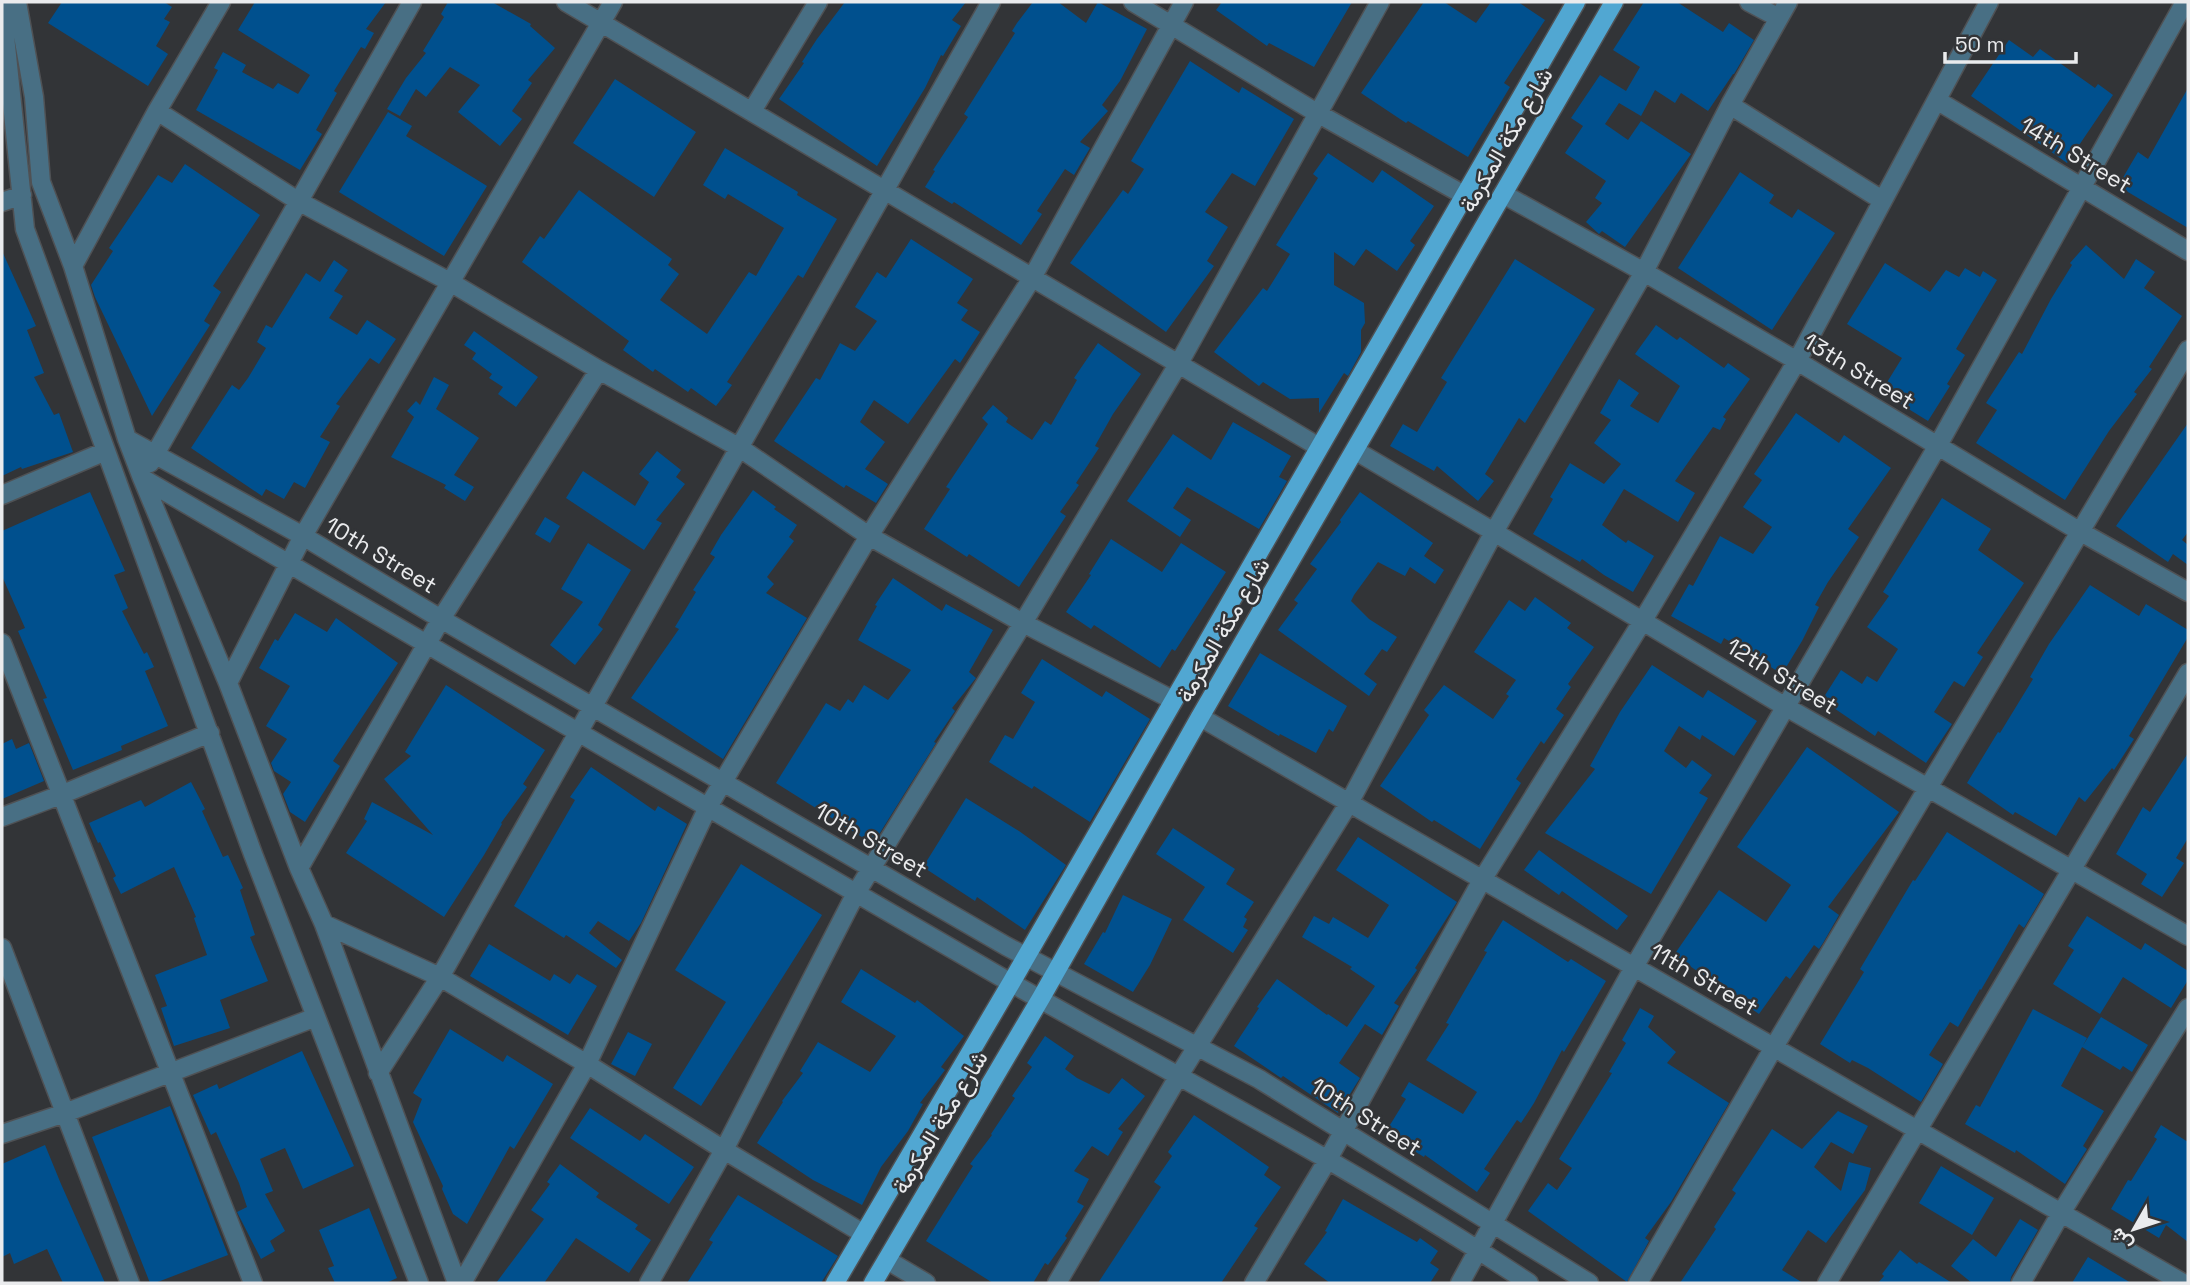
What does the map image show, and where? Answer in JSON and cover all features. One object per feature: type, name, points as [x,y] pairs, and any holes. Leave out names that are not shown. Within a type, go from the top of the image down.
[{"type":"main road","name":"شارع مكة المكرمة","points":[[835,1283],[1011,983],[1576,2]]},
{"type":"main road","name":"شارع مكة المكرمة","points":[[873,1283],[1041,999],[1200,717],[1614,2]]},
{"type":"street","points":[[17,2],[34,97],[41,182],[73,266],[127,439],[324,924],[459,1283]]},
{"type":"street","points":[[73,266],[157,111],[221,2]]},
{"type":"street","points":[[142,478],[412,2]]},
{"type":"street","points":[[566,2],[1319,447]]},
{"type":"street","points":[[228,684],[303,537],[613,2]]},
{"type":"street","points":[[752,111],[818,2]]},
{"type":"street","points":[[378,1073],[440,977],[991,2]]},
{"type":"street","points":[[1133,2],[1317,113],[1464,195]]},
{"type":"street","points":[[459,1283],[587,1064],[708,807],[869,536],[1032,278],[1184,2]]},
{"type":"street","points":[[649,1283],[724,1150],[856,893],[1179,363],[1380,2]]},
{"type":"street","points":[[1749,2],[1779,18]]},
{"type":"street","points":[[1057,1283],[1178,1077],[1349,803],[1494,532],[1644,272],[1730,105],[1788,2]]},
{"type":"street","points":[[1254,1283],[1327,1161],[1482,880],[1642,622],[1797,361],[1989,2]]},
{"type":"street","points":[[1460,1283],[1634,967],[1937,447],[2185,2]]},
{"type":"street","points":[[2,7],[25,229],[253,854],[419,1283]]},
{"type":"street","name":"14th Street","points":[[1938,101],[2188,251]]},
{"type":"street","points":[[1730,105],[1882,200]]},
{"type":"street","points":[[157,111],[298,201],[450,282],[599,370],[740,448],[869,536],[1023,622],[1172,700]]},
{"type":"street","name":"13th Street","points":[[1503,194],[1644,272],[2079,531],[2188,592]]},
{"type":"street","points":[[2,202],[22,195]]},
{"type":"street","points":[[1638,1283],[1774,1047],[2188,349]]},
{"type":"street","points":[[299,868],[426,643],[599,370]]},
{"type":"street","name":"10th Street","points":[[127,439],[303,537],[1026,957],[1259,1079],[1589,1283]]},
{"type":"street","points":[[2,495],[106,451]]},
{"type":"street","name":"12th Street","points":[[1356,451],[1786,707],[2188,936]]},
{"type":"street","points":[[142,478],[1011,983],[1327,1161],[1529,1283]]},
{"type":"street","points":[[2,643],[253,1283]]},
{"type":"street","points":[[1827,1283],[2188,674]]},
{"type":"street","name":"11th Street","points":[[1200,717],[2183,1283]]},
{"type":"street","points":[[2,817],[210,733]]},
{"type":"street","points":[[324,924],[440,977],[864,1234]]},
{"type":"street","points":[[2,948],[130,1283]]},
{"type":"street","points":[[2021,1283],[2061,1213],[2188,1008]]},
{"type":"street","points":[[2,1134],[65,1113],[316,1017]]},
{"type":"street","points":[[887,1260],[926,1283]]},
{"type":"building","points":[[62,2],[164,2],[172,7],[164,19],[170,22],[156,46],[168,54],[148,86],[48,23]]},
{"type":"building","points":[[255,2],[386,2],[366,29],[374,33],[365,49],[361,47],[334,91],[337,93],[316,130],[322,134],[300,170],[196,110],[218,70],[214,68],[223,52],[246,65],[242,72],[273,89],[278,83],[298,94],[310,75],[238,30]]},
{"type":"building","points":[[448,2],[492,2],[531,24],[530,26],[555,48],[528,80],[532,83],[512,111],[522,119],[500,146],[458,112],[480,85],[450,67],[426,97],[416,89],[400,116],[387,109],[406,78],[426,53],[423,51],[444,17],[441,14]]},
{"type":"building","points":[[845,2],[966,2],[952,20],[961,26],[943,56],[941,55],[925,88],[877,166],[779,99],[817,39]]},
{"type":"building","points":[[1033,2],[1058,2],[1086,23],[1098,2],[1147,29],[1120,81],[1102,105],[1108,111],[1080,142],[1090,148],[1074,175],[1065,169],[1037,211],[1042,214],[1021,245],[954,202],[952,204],[925,187],[968,117],[964,114],[1015,33],[1012,31]]},
{"type":"building","points":[[1222,2],[1352,2],[1314,67],[1269,43],[1267,46],[1216,10]]},
{"type":"building","points":[[1424,2],[1444,2],[1476,23],[1491,2],[1518,2],[1545,20],[1504,83],[1510,87],[1468,157],[1408,121],[1406,123],[1361,93]]},
{"type":"building","points":[[1644,2],[1677,2],[1723,32],[1729,23],[1754,40],[1708,111],[1681,93],[1675,103],[1655,90],[1641,116],[1619,103],[1605,124],[1628,140],[1641,121],[1691,154],[1625,247],[1602,231],[1599,234],[1586,222],[1602,203],[1595,198],[1606,181],[1565,153],[1583,126],[1571,118],[1600,75],[1626,91],[1640,67],[1613,50]]},
{"type":"building","points":[[2009,40],[2033,57],[2040,49],[2095,88],[2098,84],[2113,95],[2067,163],[1971,96]]},
{"type":"building","points":[[1190,61],[1239,93],[1242,87],[1294,119],[1255,186],[1232,173],[1205,212],[1228,227],[1207,261],[1214,266],[1166,332],[1070,263],[1123,190],[1128,194],[1144,169],[1131,161]]},
{"type":"building","points":[[615,79],[696,132],[654,197],[573,143]]},
{"type":"building","points":[[2188,88],[2188,228],[2118,186],[2138,152],[2148,159]]},
{"type":"building","points":[[388,112],[412,126],[406,136],[487,186],[444,256],[339,192]]},
{"type":"building","points":[[725,148],[837,219],[803,278],[798,275],[727,382],[732,385],[716,406],[691,388],[688,392],[655,369],[653,372],[623,350],[629,341],[522,262],[540,236],[544,239],[579,190],[672,259],[668,265],[679,274],[660,300],[707,334],[749,272],[756,276],[784,228],[728,194],[725,199],[703,185]]},
{"type":"building","points":[[1328,153],[1373,183],[1382,170],[1434,206],[1410,241],[1415,245],[1397,271],[1366,249],[1354,266],[1334,252],[1334,285],[1364,303],[1365,323],[1361,330],[1361,352],[1348,376],[1344,373],[1319,413],[1319,398],[1290,399],[1263,382],[1259,386],[1214,352],[1263,288],[1267,291],[1290,254],[1276,245],[1318,178],[1313,174]]},
{"type":"building","points":[[185,164],[260,215],[213,286],[221,292],[204,321],[210,325],[152,416],[91,285],[113,251],[109,248],[158,175],[172,183]]},
{"type":"building","points":[[1740,172],[1774,195],[1769,203],[1792,218],[1798,209],[1835,233],[1772,330],[1678,268]]},
{"type":"building","points":[[911,239],[973,279],[957,303],[968,310],[961,320],[980,332],[960,363],[955,359],[908,424],[874,400],[860,422],[885,442],[865,469],[888,484],[876,503],[846,485],[844,488],[774,441],[816,378],[820,380],[840,343],[855,351],[877,321],[855,307],[877,272],[886,278]]},
{"type":"building","points":[[2086,245],[2124,279],[2136,259],[2155,272],[2144,288],[2182,316],[2149,367],[2152,369],[2134,392],[2137,394],[2109,431],[2065,500],[1976,443],[1997,410],[1986,403],[2019,352],[2022,354],[2072,265],[2070,263]]},
{"type":"building","points":[[2,251],[36,326],[27,330],[44,373],[34,377],[54,415],[59,413],[73,452],[22,469],[21,467],[2,476]]},
{"type":"building","points":[[1515,259],[1595,309],[1525,423],[1519,418],[1485,474],[1494,481],[1478,501],[1437,466],[1434,471],[1390,446],[1403,424],[1417,432],[1447,382],[1441,378]]},
{"type":"building","points":[[334,260],[348,270],[334,291],[343,296],[329,318],[357,335],[367,320],[396,339],[379,364],[370,358],[336,404],[340,406],[320,437],[330,442],[305,488],[294,482],[284,499],[266,489],[262,496],[191,448],[232,385],[239,390],[248,378],[266,348],[257,342],[266,325],[272,328],[306,273],[320,282]]},
{"type":"building","points":[[1885,263],[1930,292],[1946,270],[1959,277],[1965,268],[1980,277],[1983,271],[1997,280],[1956,349],[1965,355],[1928,421],[1881,392],[1902,358],[1847,324]]},
{"type":"building","points":[[1656,325],[1677,340],[1680,337],[1724,368],[1728,363],[1750,379],[1723,417],[1726,419],[1720,430],[1713,427],[1675,481],[1695,493],[1678,522],[1624,489],[1602,525],[1626,543],[1628,540],[1654,556],[1633,592],[1582,559],[1580,562],[1533,534],[1570,463],[1604,484],[1621,464],[1594,443],[1611,420],[1600,413],[1619,379],[1639,393],[1630,406],[1658,423],[1680,386],[1635,354]]},
{"type":"building","points":[[474,331],[538,377],[516,407],[498,394],[503,387],[489,378],[492,374],[472,359],[476,353],[464,345]]},
{"type":"building","points":[[1098,343],[1141,374],[1113,414],[1095,446],[1099,448],[1076,483],[1079,485],[1060,512],[1066,516],[1019,587],[969,554],[967,557],[924,529],[950,489],[946,487],[988,424],[982,418],[993,405],[1008,418],[1006,422],[1032,440],[1045,421],[1051,425],[1077,380],[1074,378]]},
{"type":"building","points":[[434,377],[449,385],[436,409],[479,438],[454,475],[474,487],[465,501],[444,488],[446,485],[391,457],[414,417],[407,411],[416,401],[420,405]]},
{"type":"building","points":[[1796,413],[1839,443],[1844,435],[1891,468],[1848,529],[1859,537],[1815,605],[1819,607],[1782,674],[1724,638],[1721,644],[1671,616],[1689,584],[1693,586],[1720,536],[1753,554],[1772,527],[1743,507],[1762,480],[1754,474]]},
{"type":"building","points":[[1233,422],[1291,456],[1279,477],[1287,481],[1259,529],[1187,487],[1173,508],[1191,520],[1180,537],[1127,501],[1173,434],[1211,460]]},
{"type":"building","points":[[2188,423],[2188,532],[2182,540],[2188,545],[2188,565],[2173,554],[2168,562],[2116,526]]},
{"type":"building","points":[[657,451],[681,470],[676,477],[685,484],[656,520],[662,523],[644,550],[566,498],[583,471],[635,506],[649,482],[639,474]]},
{"type":"building","points":[[753,490],[797,525],[789,537],[794,541],[767,577],[774,584],[766,593],[807,618],[723,759],[631,698],[679,629],[675,627],[696,592],[693,590],[715,557],[710,554]]},
{"type":"building","points":[[90,492],[125,571],[114,575],[128,608],[122,611],[144,654],[147,652],[154,667],[145,671],[168,726],[121,746],[122,750],[73,770],[43,699],[47,698],[18,631],[25,628],[2,576],[2,531]]},
{"type":"building","points":[[1360,492],[1433,543],[1424,556],[1444,570],[1435,584],[1410,567],[1405,576],[1378,562],[1354,595],[1351,601],[1369,619],[1397,637],[1387,652],[1382,649],[1364,674],[1377,684],[1369,696],[1278,630],[1298,603],[1294,600],[1317,569],[1310,564]]},
{"type":"building","points":[[1942,498],[1991,529],[1978,550],[2024,583],[1977,653],[1983,657],[1964,687],[1954,681],[1934,712],[1952,724],[1926,763],[1878,731],[1875,736],[1822,700],[1841,670],[1862,684],[1867,676],[1877,682],[1898,649],[1867,627],[1889,596],[1883,592]]},
{"type":"building","points":[[545,517],[560,526],[550,543],[535,534]]},
{"type":"building","points":[[1111,539],[1162,572],[1181,543],[1226,572],[1175,651],[1172,649],[1160,668],[1094,625],[1091,629],[1066,612]]},
{"type":"building","points":[[588,543],[631,570],[598,625],[603,629],[575,665],[550,645],[583,602],[561,589]]},
{"type":"building","points":[[893,578],[942,611],[946,604],[993,630],[969,672],[976,678],[952,708],[955,711],[873,844],[776,783],[826,703],[840,711],[848,699],[853,703],[864,685],[888,700],[911,670],[858,640],[877,606],[875,605]]},
{"type":"building","points":[[2090,585],[2139,616],[2146,604],[2188,630],[2188,637],[2129,736],[2134,739],[2114,770],[2112,768],[2085,802],[2079,797],[2056,836],[2015,812],[2013,815],[1967,783],[2033,679],[2030,677],[2049,644]]},
{"type":"building","points":[[1535,597],[1571,623],[1567,628],[1594,647],[1568,684],[1571,687],[1556,709],[1564,715],[1544,744],[1541,741],[1516,779],[1521,783],[1480,849],[1434,820],[1432,822],[1380,786],[1429,715],[1424,710],[1444,685],[1493,719],[1516,680],[1474,652],[1509,600],[1525,611]]},
{"type":"building","points":[[295,613],[327,632],[336,618],[398,663],[333,761],[340,766],[305,822],[290,812],[283,794],[291,782],[274,771],[271,763],[287,739],[266,726],[290,686],[259,668],[275,639],[278,641]]},
{"type":"building","points":[[1260,653],[1347,706],[1333,732],[1329,729],[1316,753],[1280,734],[1279,736],[1228,706]]},
{"type":"building","points":[[1042,659],[1102,697],[1106,691],[1150,719],[1090,822],[1034,786],[1032,789],[989,762],[1005,735],[1013,739],[1035,702],[1021,693]]},
{"type":"building","points":[[1652,665],[1703,698],[1708,690],[1757,721],[1734,756],[1702,735],[1700,740],[1679,726],[1664,751],[1686,768],[1692,760],[1712,775],[1699,793],[1708,798],[1651,894],[1545,833],[1595,769],[1590,766],[1620,712]]},
{"type":"building","points":[[446,685],[545,750],[523,784],[527,787],[501,823],[444,917],[346,853],[367,821],[364,819],[372,802],[433,835],[384,779],[411,756],[405,752]]},
{"type":"building","points":[[12,739],[16,749],[29,743],[44,781],[2,799],[2,744]]},
{"type":"building","points":[[1807,747],[1899,812],[1828,907],[1839,915],[1819,949],[1814,945],[1790,979],[1786,976],[1759,1014],[1674,955],[1719,890],[1766,922],[1791,885],[1737,847]]},
{"type":"building","points":[[2188,753],[2188,838],[2176,858],[2184,863],[2162,897],[2141,884],[2147,874],[2116,854],[2143,807],[2150,812]]},
{"type":"building","points":[[591,767],[655,811],[658,806],[687,824],[641,923],[629,941],[598,921],[589,933],[622,960],[616,968],[566,935],[564,938],[514,906],[575,800],[570,797]]},
{"type":"building","points":[[191,782],[205,809],[202,811],[223,857],[228,855],[243,888],[240,890],[255,935],[250,937],[268,981],[220,1000],[230,1028],[174,1046],[161,1008],[167,1006],[155,975],[207,955],[194,918],[196,917],[174,867],[121,894],[113,878],[116,876],[89,823],[141,800],[145,807]]},
{"type":"building","points":[[966,798],[1066,865],[1025,930],[977,897],[975,901],[923,867]]},
{"type":"building","points":[[1173,828],[1235,869],[1226,884],[1254,902],[1244,917],[1247,919],[1243,927],[1248,930],[1233,953],[1183,920],[1205,887],[1156,854]]},
{"type":"building","points":[[1947,832],[2044,894],[2024,928],[2019,924],[1958,1027],[1950,1022],[1929,1055],[1943,1064],[1921,1102],[1868,1068],[1852,1060],[1850,1063],[1820,1044],[1864,972],[1860,969],[1913,880],[1915,881]]},
{"type":"building","points":[[1358,837],[1457,902],[1394,1003],[1399,1006],[1382,1035],[1365,1024],[1339,1063],[1360,1078],[1338,1113],[1234,1046],[1277,979],[1347,1027],[1375,986],[1350,969],[1352,967],[1302,937],[1314,916],[1329,924],[1333,917],[1368,938],[1389,905],[1336,870]]},
{"type":"building","points":[[1539,850],[1628,916],[1617,930],[1562,891],[1559,895],[1524,870]]},
{"type":"building","points":[[741,864],[822,915],[701,1106],[673,1088],[726,1002],[675,970]]},
{"type":"building","points":[[1123,895],[1172,919],[1150,965],[1133,992],[1084,964],[1103,932],[1105,933]]},
{"type":"building","points":[[2087,916],[2141,950],[2145,943],[2188,971],[2188,980],[2171,1008],[2123,977],[2100,1014],[2053,984],[2074,950],[2068,946]]},
{"type":"building","points":[[1503,920],[1568,962],[1571,959],[1606,981],[1564,1052],[1562,1050],[1534,1103],[1521,1123],[1517,1120],[1484,1169],[1490,1173],[1477,1192],[1425,1155],[1424,1157],[1385,1133],[1406,1099],[1401,1096],[1409,1082],[1463,1114],[1477,1092],[1426,1060],[1449,1024],[1446,1023]]},
{"type":"building","points":[[489,944],[550,981],[554,974],[570,984],[577,974],[597,986],[568,1035],[470,976]]},
{"type":"building","points":[[861,969],[915,1003],[917,1000],[964,1036],[941,1067],[945,1070],[920,1103],[923,1104],[908,1131],[881,1167],[862,1205],[813,1180],[757,1143],[782,1101],[803,1073],[800,1071],[818,1042],[870,1072],[896,1036],[841,1002]]},
{"type":"building","points":[[1640,1008],[1654,1016],[1648,1027],[1676,1052],[1667,1063],[1729,1103],[1671,1202],[1645,1238],[1649,1241],[1627,1282],[1528,1211],[1548,1183],[1557,1190],[1572,1168],[1559,1159],[1612,1073],[1609,1072],[1626,1043],[1622,1040]]},
{"type":"building","points":[[2033,1009],[2087,1038],[2061,1086],[2104,1111],[2083,1146],[2087,1149],[2065,1184],[2016,1150],[2015,1153],[1965,1124],[1976,1105],[1980,1107]]},
{"type":"building","points":[[2101,1017],[2148,1045],[2132,1072],[2123,1066],[2120,1070],[2082,1047]]},
{"type":"building","points":[[450,1029],[503,1062],[507,1055],[553,1084],[514,1149],[510,1146],[467,1224],[453,1214],[413,1122],[422,1099],[413,1093]]},
{"type":"building","points":[[628,1032],[652,1044],[635,1076],[611,1064]]},
{"type":"building","points":[[1045,1036],[1074,1056],[1065,1069],[1077,1078],[1109,1094],[1122,1078],[1145,1096],[1118,1129],[1123,1132],[1108,1156],[1092,1146],[1074,1171],[1089,1179],[1077,1202],[1084,1206],[1065,1236],[1067,1238],[1048,1265],[1045,1263],[1033,1283],[993,1283],[926,1241],[973,1166],[970,1164],[1015,1098],[1012,1096],[1032,1067],[1027,1063]]},
{"type":"building","points":[[302,1051],[354,1166],[303,1189],[285,1148],[260,1159],[273,1191],[265,1194],[285,1231],[270,1241],[275,1251],[261,1259],[237,1212],[247,1207],[239,1183],[216,1132],[211,1135],[193,1095],[217,1084],[219,1089]]},
{"type":"building","points":[[170,1106],[228,1255],[150,1283],[92,1137]]},
{"type":"building","points":[[590,1108],[640,1141],[645,1134],[694,1167],[669,1204],[570,1138]]},
{"type":"building","points":[[1838,1111],[1868,1126],[1853,1154],[1831,1142],[1814,1167],[1841,1191],[1849,1162],[1871,1168],[1865,1190],[1826,1243],[1808,1230],[1782,1270],[1803,1283],[1680,1283],[1716,1229],[1714,1227],[1736,1193],[1732,1190],[1772,1129],[1802,1149]]},
{"type":"building","points":[[1194,1115],[1269,1167],[1264,1175],[1281,1187],[1254,1226],[1258,1228],[1221,1283],[1098,1283],[1161,1187],[1154,1182],[1172,1156],[1168,1152]]},
{"type":"building","points":[[2161,1125],[2188,1142],[2188,1242],[2166,1225],[2159,1238],[2111,1209],[2157,1139],[2154,1137]]},
{"type":"building","points":[[45,1145],[105,1283],[63,1283],[47,1249],[14,1264],[10,1253],[2,1257],[2,1164]]},
{"type":"building","points":[[560,1164],[599,1193],[596,1197],[638,1225],[635,1229],[651,1240],[629,1273],[576,1238],[544,1283],[496,1283],[544,1219],[531,1210],[550,1184],[547,1182]]},
{"type":"building","points":[[1941,1166],[1994,1198],[1972,1235],[1919,1203]]},
{"type":"building","points":[[738,1195],[838,1256],[821,1283],[687,1283],[713,1242],[709,1240]]},
{"type":"building","points":[[1343,1199],[1417,1242],[1420,1238],[1438,1251],[1430,1263],[1439,1269],[1430,1283],[1330,1283],[1304,1264],[1327,1232],[1325,1231]]},
{"type":"building","points":[[369,1208],[397,1278],[386,1283],[335,1283],[328,1268],[334,1266],[319,1230]]},
{"type":"building","points":[[2020,1219],[2038,1230],[2010,1283],[1972,1283],[1951,1266],[1973,1239],[1996,1257]]},
{"type":"building","points":[[1900,1250],[1917,1264],[1919,1262],[1952,1283],[1878,1283]]},
{"type":"building","points":[[2088,1257],[2131,1283],[2072,1283]]}]
